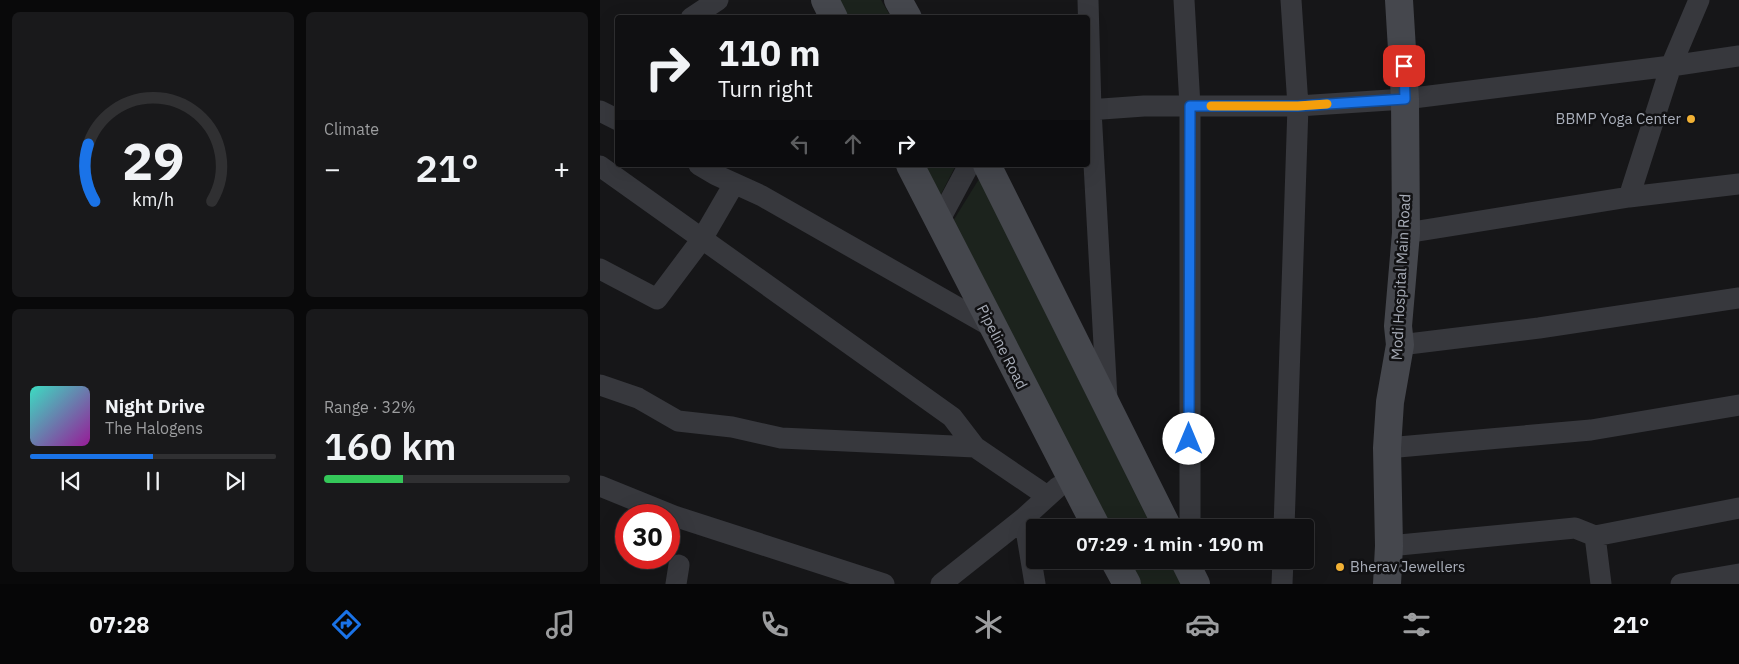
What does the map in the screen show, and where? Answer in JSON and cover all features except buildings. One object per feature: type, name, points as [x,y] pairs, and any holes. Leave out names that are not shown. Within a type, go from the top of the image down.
[{"type":"main road","points":[[825,0],[832,15]]},
{"type":"main road","points":[[898,0],[906,15]]},
{"type":"main road","name":"Modi Hospital Main Road","points":[[1387,584],[1389,546],[1387,448],[1390,402],[1400,345],[1398,326],[1406,233],[1405,99],[1399,0]]},
{"type":"main road","name":"Pipeline Road","points":[[911,167],[1092,519]]},
{"type":"main road","points":[[987,167],[1163,519]]},
{"type":"main road","points":[[1119,569],[1127,584]]},
{"type":"street","points":[[696,15],[718,0]]},
{"type":"street","points":[[1088,0],[1088,15]]},
{"type":"street","points":[[1184,0],[1190,106],[1190,519]]},
{"type":"street","points":[[1284,519],[1298,106],[1291,0]]},
{"type":"street","points":[[1629,197],[1671,66],[1699,0]]},
{"type":"street","points":[[1090,110],[1144,106],[1298,106],[1405,99],[1739,56]]},
{"type":"street","points":[[600,111],[615,118]]},
{"type":"street","points":[[1090,127],[1107,408]]},
{"type":"street","points":[[600,166],[952,416],[974,448],[1048,496]]},
{"type":"street","points":[[703,167],[734,184],[762,196],[992,327]]},
{"type":"street","points":[[939,221],[968,167]]},
{"type":"street","points":[[600,269],[657,299],[702,239],[734,184]]},
{"type":"street","points":[[1406,233],[1629,197],[1739,184]]},
{"type":"street","points":[[1400,345],[1539,328],[1739,298]]},
{"type":"street","points":[[600,385],[638,398],[678,421],[732,427],[781,438],[974,448]]},
{"type":"street","points":[[1387,448],[1591,430],[1739,406]]},
{"type":"street","points":[[941,584],[1024,518],[1070,478]]},
{"type":"street","points":[[600,486],[674,516],[884,584]]},
{"type":"street","points":[[1389,546],[1575,528],[1595,536],[1739,508]]},
{"type":"street","points":[[1024,518],[1034,584]]},
{"type":"street","points":[[1595,536],[1601,584]]},
{"type":"street","points":[[1282,584],[1283,569]]},
{"type":"street","points":[[1681,584],[1739,574]]},
{"type":"shaded area","points":[[835,0],[881,0],[890,15],[843,15]]},
{"type":"shaded area","points":[[924,167],[955,167],[940,196]]},
{"type":"shaded area","points":[[979,179],[1153,519],[1107,519],[953,221]]},
{"type":"shaded area","points":[[1132,569],[1178,569],[1186,584],[1140,584]]},
{"type":"slow traffic","points":[[1211,106],[1327,104]]},
{"type":"place","name":"BBMP Yoga Center","points":[[1691,119]]},
{"type":"place","name":"Bherav Jewellers","points":[[1340,567]]},
{"type":"route","points":[[1189,439],[1190,106],[1298,106],[1405,99],[1404,66]]}]
